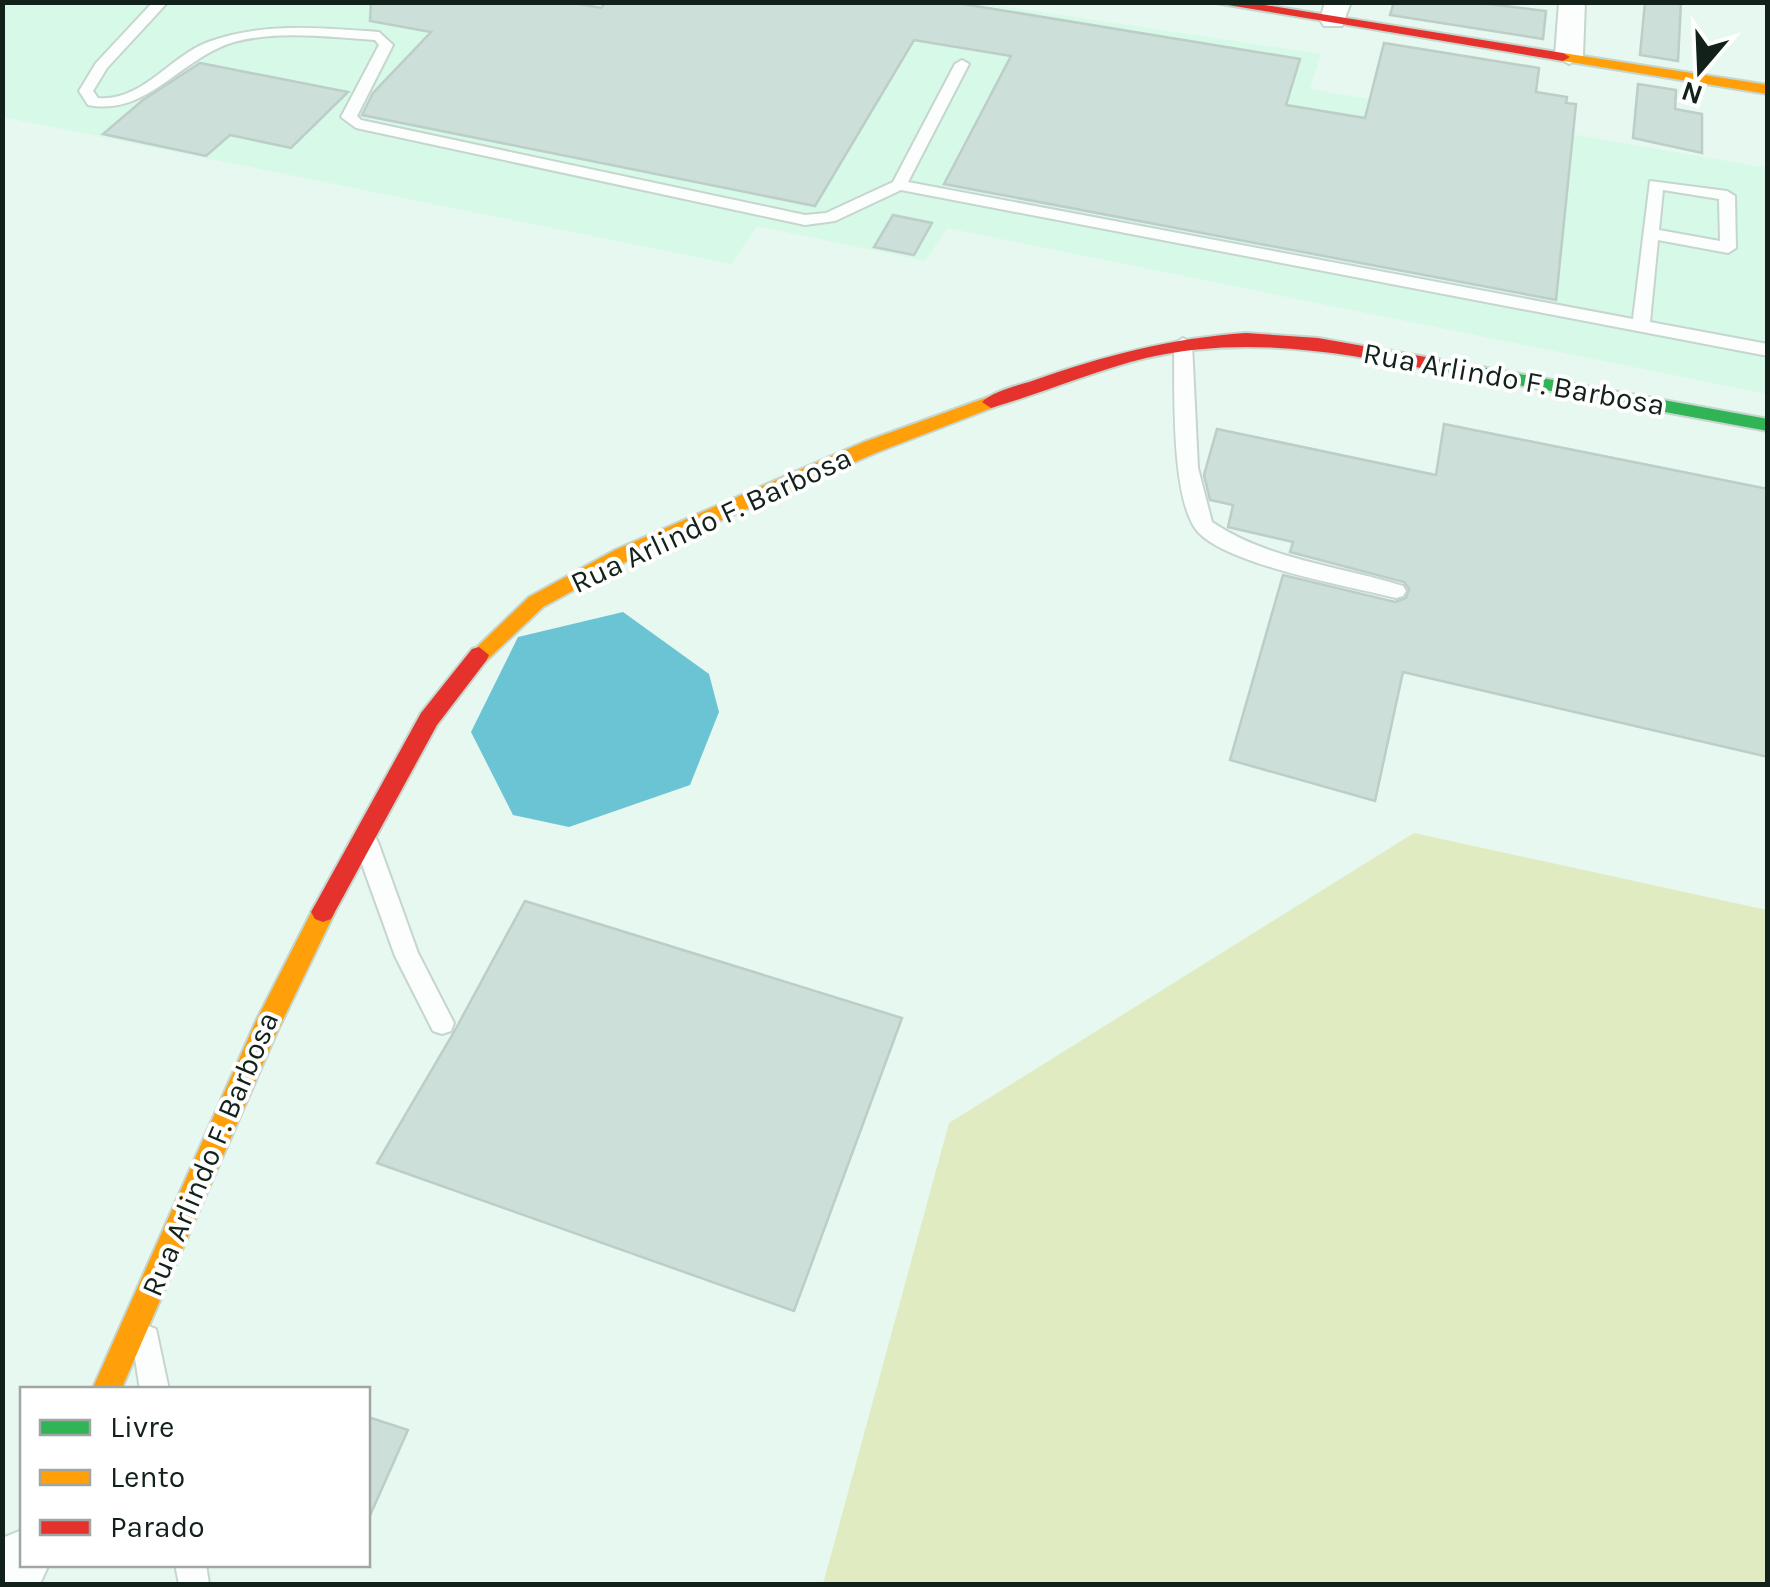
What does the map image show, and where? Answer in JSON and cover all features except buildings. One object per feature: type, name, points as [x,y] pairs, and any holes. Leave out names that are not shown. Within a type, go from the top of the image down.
[{"type":"street","points":[[1217,2],[1335,11],[1768,90]]},
{"type":"street","points":[[1570,56],[1572,2]]},
{"type":"street","name":"Rua Arlindo F. Barbosa","points":[[107,1387],[142,1316],[278,995],[364,835],[429,719],[476,656],[536,602],[622,555],[871,447],[1026,390],[1184,344],[1248,338],[1327,345],[1768,425]]},
{"type":"lane","points":[[161,2],[101,66],[86,91],[94,102],[127,103],[184,59],[240,34],[268,30],[379,36],[386,45],[349,117],[356,123],[805,220],[829,218],[899,185],[1768,350]]},
{"type":"lane","points":[[899,185],[962,64]]},
{"type":"lane","points":[[1642,325],[1656,184],[1728,196],[1728,248],[1652,234]]},
{"type":"lane","points":[[1184,344],[1192,502],[1203,526],[1234,544],[1396,590]]},
{"type":"lane","points":[[364,835],[406,956],[442,1023]]},
{"type":"lane","points":[[142,1316],[154,1387]]},
{"type":"shaded area","points":[[974,2],[1321,54],[1310,89],[1767,168],[1767,394],[947,228],[925,261],[757,226],[731,264],[3,117],[2,3]]},
{"type":"shaded area","points":[[1414,833],[1767,910],[1767,1584],[823,1584],[949,1123]]},
{"type":"water","points":[[623,612],[709,674],[719,712],[690,785],[569,827],[513,815],[471,732],[518,637]]},
{"type":"traffic: fast","points":[[1437,365],[1768,425]]},
{"type":"traffic: slow","points":[[1563,57],[1768,90]]},
{"type":"traffic: slow","points":[[479,655],[536,602],[622,555],[871,447],[991,402]]},
{"type":"traffic: slow","points":[[107,1387],[265,1029],[323,912]]},
{"type":"traffic: jam","points":[[1217,2],[1563,57]]},
{"type":"traffic: jam","points":[[991,402],[1116,360],[1214,341],[1294,341],[1437,365]]},
{"type":"traffic: jam","points":[[323,912],[429,719],[479,655]]}]
